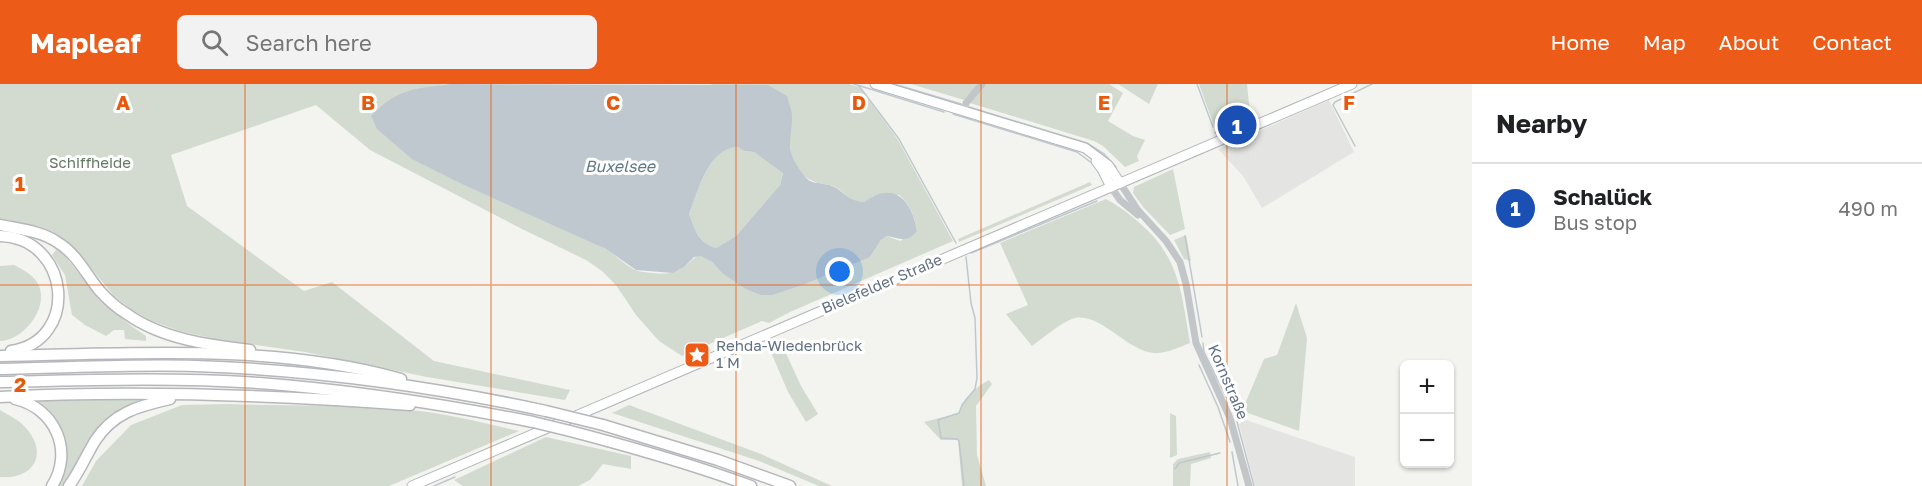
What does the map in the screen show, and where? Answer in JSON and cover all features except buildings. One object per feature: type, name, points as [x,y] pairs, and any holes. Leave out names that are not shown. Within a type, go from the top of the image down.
[{"type":"highway","points":[[0,225],[42,235],[58,242],[72,254],[100,291],[129,316],[148,326],[177,337],[217,346],[277,353],[300,360]]},
{"type":"highway","points":[[0,236],[19,239],[38,249],[53,268],[58,282],[59,296],[54,319],[41,338],[24,348],[0,354]]},
{"type":"highway","points":[[0,354],[214,354],[300,360],[344,365],[377,372],[445,391]]},
{"type":"highway","points":[[0,369],[193,366],[259,369],[328,375],[445,391],[603,425],[718,460],[790,486]]},
{"type":"highway","points":[[0,382],[190,380],[257,383],[393,396],[469,409],[570,431],[660,455],[751,486]]},
{"type":"highway","points":[[0,397],[64,394],[213,395],[347,400],[469,409]]},
{"type":"highway","points":[[69,486],[104,429],[128,410],[176,398],[213,395]]},
{"type":"highway","points":[[0,397],[32,405],[52,423],[60,443],[62,456],[60,470],[52,486]]},
{"type":"main road","points":[[875,84],[1085,148],[1108,165],[1115,185]]},
{"type":"main road","name":"Bielefelder Straße","points":[[412,486],[1353,84]]},
{"type":"street","points":[[964,111],[966,104],[982,84]]},
{"type":"street","name":"Kornstraße","points":[[1115,185],[1166,241],[1180,262],[1196,343],[1230,418],[1249,486]]},
{"type":"shaded area","points":[[1329,100],[1354,152],[1262,208],[1243,176],[1218,149]]},
{"type":"shaded area","points":[[1246,420],[1355,457],[1355,486],[1255,486],[1239,424]]},
{"type":"green space","name":"Schiffheide","points":[[0,84],[450,84],[440,85],[466,186],[587,240],[638,271],[661,274],[674,272],[701,256],[713,263],[722,273],[870,257],[881,240],[887,236],[900,241],[917,231],[911,211],[899,195],[873,196],[864,202],[858,201],[835,187],[804,176],[797,169],[791,152],[792,113],[710,84],[849,84],[859,87],[898,140],[953,241],[769,323],[762,321],[682,356],[659,341],[636,315],[616,285],[586,260],[370,150],[316,105],[171,155],[187,206],[304,291],[332,282],[434,361],[570,390],[565,400],[427,377],[305,352],[215,339],[180,331],[152,321],[132,310],[114,296],[76,250],[61,238],[38,227],[0,219]]},
{"type":"green space","points":[[911,84],[978,84],[964,100]]},
{"type":"green space","points":[[985,84],[1109,84],[1123,93],[1108,121],[1133,136],[1145,140],[1137,156],[1139,161],[1125,167],[1103,146],[1094,141],[970,103]]},
{"type":"green space","points":[[1118,84],[1158,84],[1149,104]]},
{"type":"green space","points":[[1199,84],[1247,84],[1250,113],[1224,125],[1214,126]]},
{"type":"green space","points":[[738,147],[744,151],[754,152],[783,172],[780,185],[736,236],[716,248],[701,239],[689,214],[701,183],[712,163],[727,149]]},
{"type":"green space","points":[[1173,169],[1185,229],[1170,235],[1133,193],[1134,187]]},
{"type":"green space","points":[[1090,182],[1092,185],[959,242],[958,239]]},
{"type":"green space","points":[[1106,199],[1129,214],[1151,233],[1162,247],[1181,291],[1190,343],[1159,353],[1144,351],[1095,321],[1075,318],[1059,326],[1032,346],[1006,314],[1028,305],[1000,243]]},
{"type":"green space","points":[[1186,235],[1191,261],[1184,259],[1174,240]]},
{"type":"green space","points":[[57,249],[111,308],[146,336],[146,341],[125,339],[124,330],[114,330],[106,336],[72,315],[65,275],[52,255]]},
{"type":"green space","points":[[14,265],[37,282],[41,295],[40,304],[37,314],[25,330],[8,340],[0,341],[0,266]]},
{"type":"green space","points":[[1296,303],[1307,338],[1299,431],[1242,411],[1264,359],[1277,355]]},
{"type":"green space","points":[[779,338],[801,386],[818,414],[806,422],[788,392],[767,343]]},
{"type":"green space","points":[[989,380],[992,384],[976,406],[977,455],[986,486],[962,486],[958,440],[941,440],[924,422],[959,413],[971,393]]},
{"type":"green space","points":[[148,399],[127,407],[65,486],[57,486],[64,467],[65,440],[51,414],[38,401]]},
{"type":"green space","points":[[182,405],[342,406],[423,411],[519,431],[389,486],[82,486],[96,461],[131,425]]},
{"type":"green space","points":[[629,405],[761,454],[832,486],[819,486],[759,461],[612,413]]},
{"type":"green space","points":[[0,410],[22,424],[32,435],[36,445],[35,462],[30,469],[12,477],[0,477]]},
{"type":"green space","points":[[1170,413],[1176,416],[1177,455],[1170,458]]},
{"type":"green space","points":[[546,437],[631,456],[631,469],[603,464],[590,480],[578,486],[463,486],[454,480]]},
{"type":"green space","points":[[1210,452],[1211,458],[1191,464],[1190,486],[1173,486],[1173,464],[1178,459]]},
{"type":"water","name":"Buxelsee","points":[[450,84],[768,85],[787,96],[792,114],[791,153],[806,178],[832,186],[849,198],[858,201],[864,202],[884,193],[893,193],[906,202],[915,220],[917,231],[906,239],[887,236],[881,240],[870,257],[772,295],[761,295],[746,289],[701,256],[694,257],[684,267],[673,273],[636,270],[606,249],[412,159],[377,129],[371,116],[398,95],[416,89]],"holes":[[[738,147],[744,151],[754,152],[783,173],[780,185],[736,236],[716,248],[701,239],[689,214],[701,183],[712,163],[727,149]]]},
{"type":"waterway","points":[[854,84],[944,112]]},
{"type":"waterway","points":[[894,84],[961,104]]},
{"type":"waterway","points":[[1197,84],[1213,127]]},
{"type":"waterway","points":[[1355,146],[1333,105],[1372,84]]},
{"type":"waterway","points":[[859,86],[899,139],[956,243]]},
{"type":"waterway","points":[[969,107],[1087,143],[1104,154],[1116,167]]},
{"type":"waterway","points":[[953,114],[1077,152],[1093,164]]},
{"type":"waterway","points":[[971,253],[1097,201]]},
{"type":"waterway","points":[[1185,236],[1202,337]]},
{"type":"waterway","points":[[964,486],[959,441],[941,438],[938,420],[959,413],[962,405],[975,389],[977,378],[975,318],[966,257]]},
{"type":"waterway","points":[[1203,343],[1204,352],[1231,407]]},
{"type":"waterway","points":[[1199,365],[1218,407],[1230,442]]},
{"type":"waterway","points":[[1237,422],[1254,486]]},
{"type":"waterway","points":[[1232,452],[1238,486]]},
{"type":"waterway","points":[[1175,469],[1179,463],[1220,453]]},
{"type":"waterway","points":[[434,486],[455,477]]},
{"type":"place","name":"Schalück","points":[[1237,125]]},
{"type":"place","name":"Rehda-Wiedenbrück 1 M","points":[[697,355]]}]
